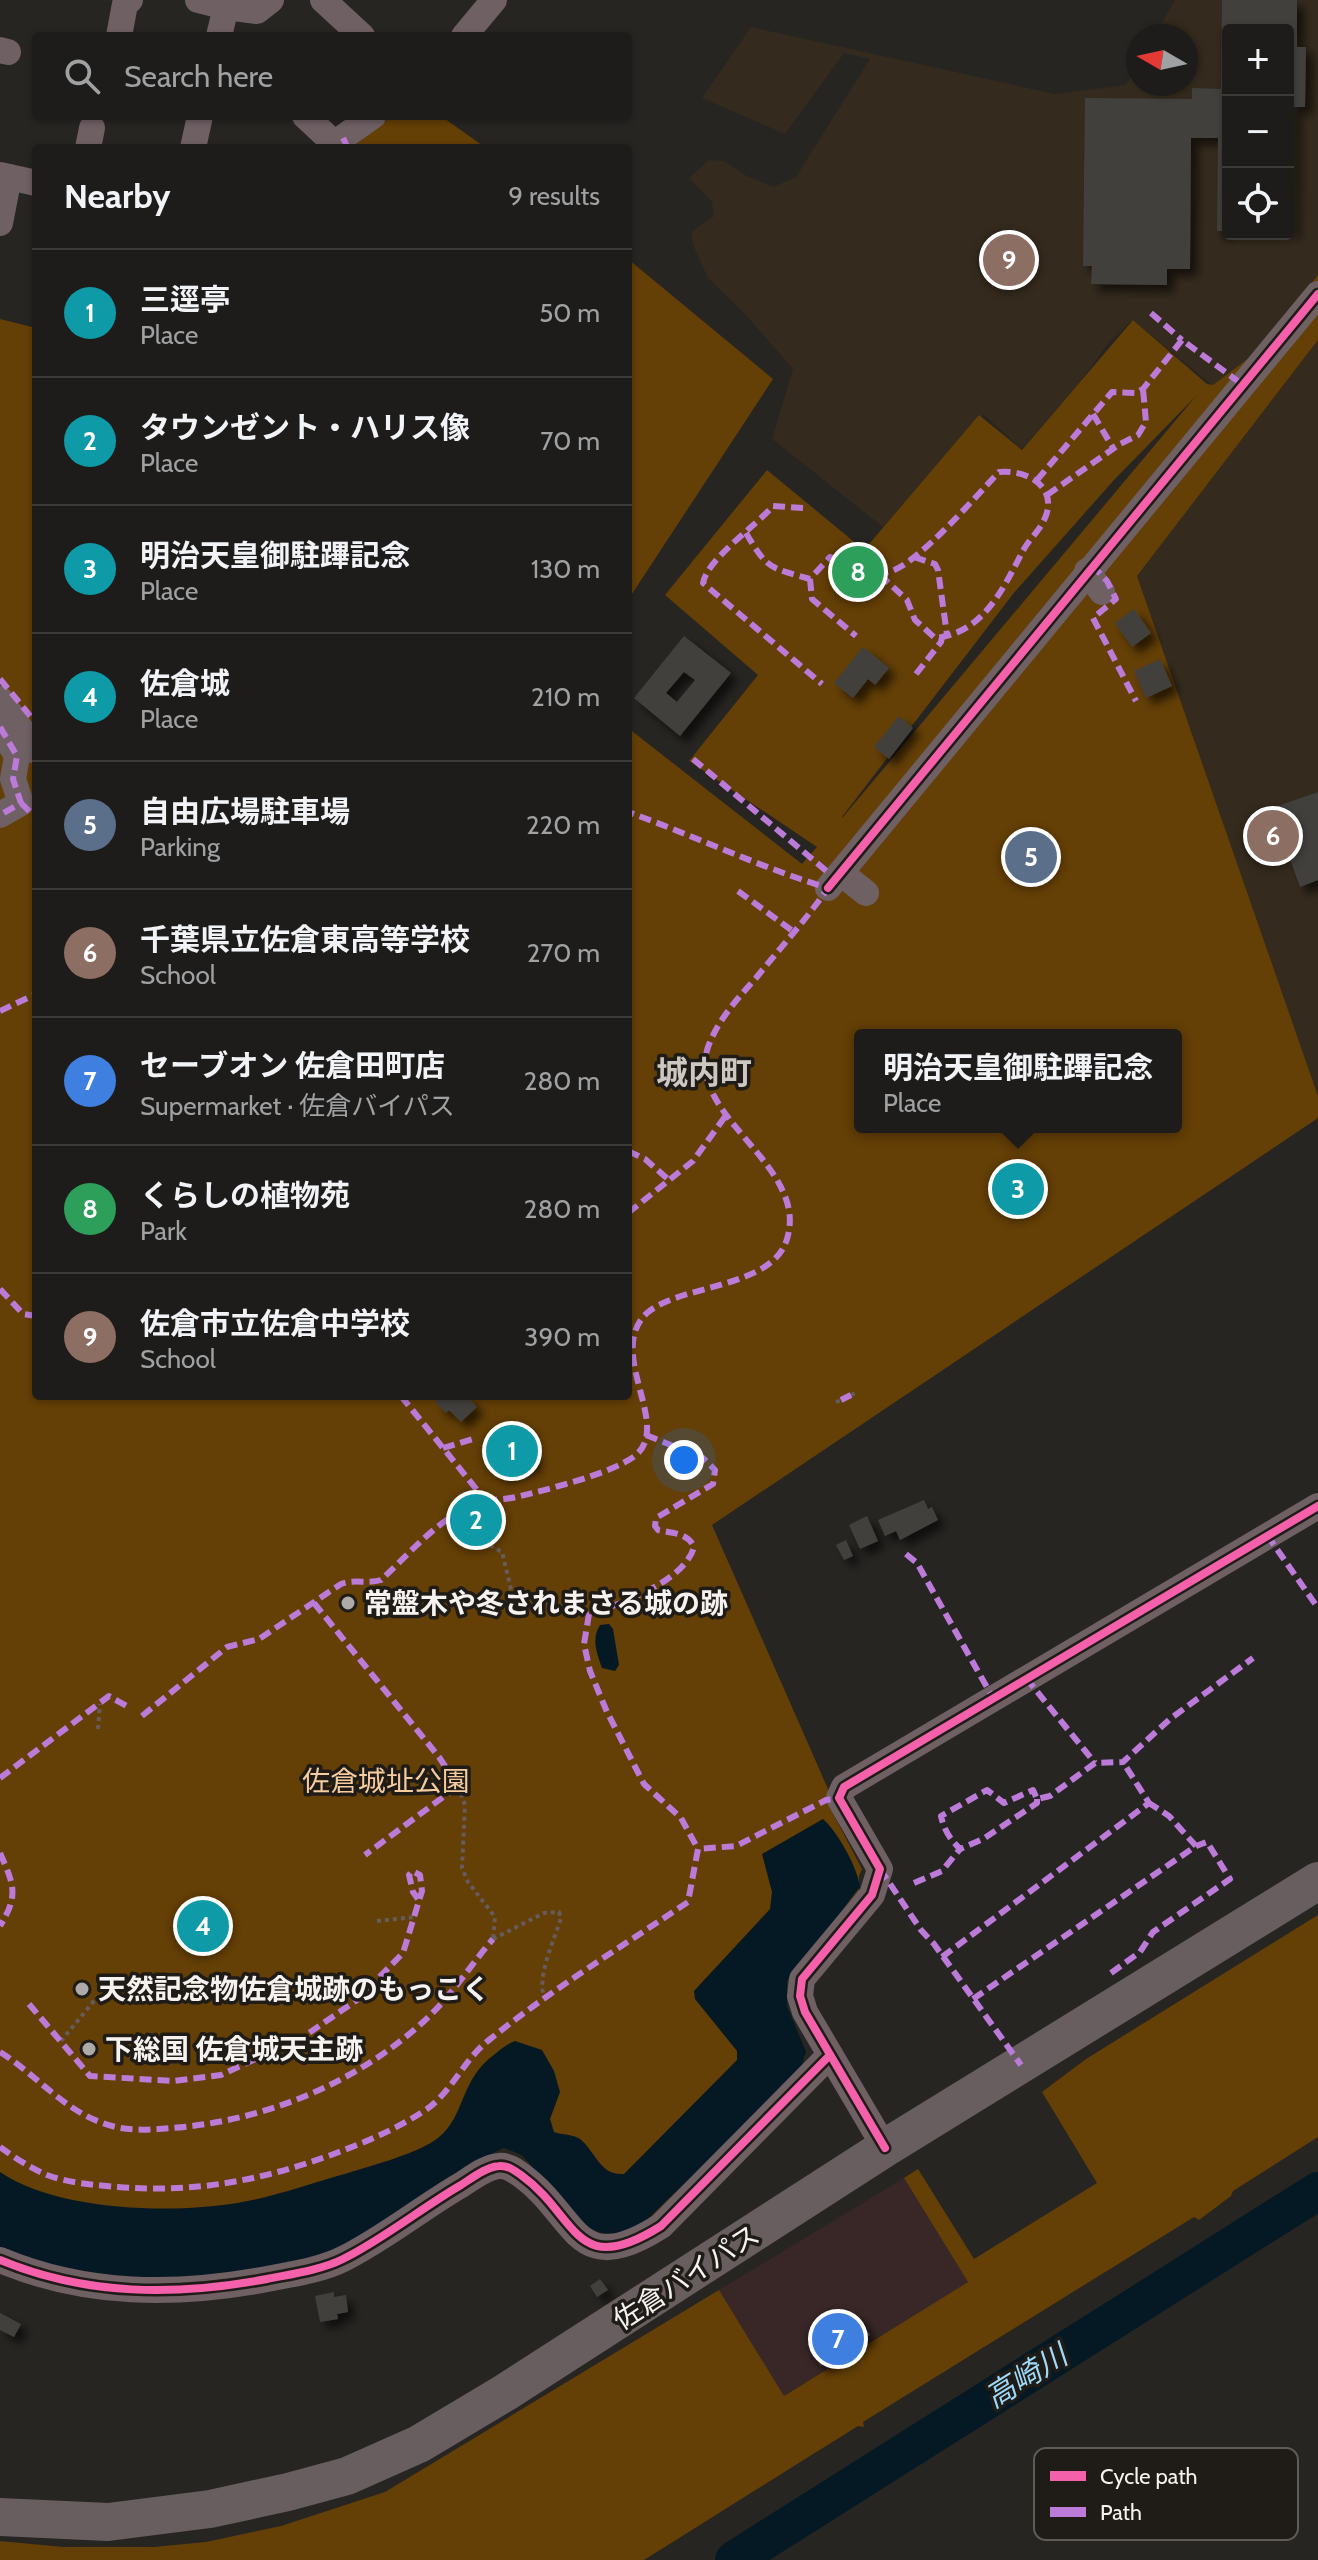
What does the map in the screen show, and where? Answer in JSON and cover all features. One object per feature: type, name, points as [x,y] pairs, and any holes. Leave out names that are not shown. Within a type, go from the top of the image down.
[{"type":"highway","name":"佐倉バイパス","points":[[0,2517],[108,2522],[210,2509],[347,2476],[419,2444],[506,2392],[885,2148],[1318,1881]]},
{"type":"street","points":[[120,32],[125,4],[130,0]]},
{"type":"street","points":[[198,0],[257,11],[271,0]]},
{"type":"street","points":[[323,0],[358,32]]},
{"type":"street","points":[[467,32],[494,0]]},
{"type":"street","points":[[220,32],[226,7]]},
{"type":"street","points":[[194,144],[199,120]]},
{"type":"street","points":[[309,120],[330,144]]},
{"type":"street","points":[[335,144],[368,120]]},
{"type":"street","points":[[0,223],[4,176],[32,182]]},
{"type":"street","points":[[866,893],[834,881],[1095,581],[1318,294]]},
{"type":"street","points":[[0,679],[32,718]]},
{"type":"street","points":[[0,699],[32,745]]},
{"type":"street","points":[[0,727],[17,756],[13,779],[21,803],[0,815]]},
{"type":"street","points":[[885,2148],[805,2012],[800,1996],[802,1979],[872,1895],[880,1869],[839,1798],[844,1787],[1318,1506]]},
{"type":"street","points":[[0,2260],[68,2282],[108,2289],[196,2289],[250,2282],[342,2260],[460,2185],[500,2165],[512,2168],[526,2178],[584,2241],[602,2247],[620,2247],[636,2242],[661,2226],[830,2055]]},
{"type":"path","points":[[851,1395],[858,1392]]},
{"type":"path","points":[[451,1518],[472,1536],[502,1552],[511,1589],[517,1594],[589,1614]]},
{"type":"path","points":[[98,1729],[100,1704]]},
{"type":"path","points":[[458,1786],[465,1805],[462,1868],[468,1882],[495,1917],[493,1939],[544,1913],[559,1912],[561,1918],[542,1980],[541,1991],[545,1998]]},
{"type":"path","points":[[377,1921],[415,1917]]},
{"type":"path","points":[[61,2041],[98,1996]]},
{"type":"shaded area","points":[[1175,0],[1318,0],[1318,275],[1254,354],[1213,386],[1133,320],[1110,341],[1077,386],[1022,449],[984,415],[883,527],[772,439],[793,369],[746,315],[708,278],[693,245],[691,232],[714,216],[712,202],[689,178],[709,160],[724,161],[745,175],[773,187],[796,177],[870,59],[844,53],[785,134],[702,98],[751,27],[1055,94],[1126,85],[1126,96],[1198,96],[1198,24],[1161,24]]},
{"type":"shaded area","points":[[1318,340],[1318,1096],[1137,576]]},
{"type":"shaded area","points":[[904,2178],[968,2282],[784,2396],[719,2290]]},
{"type":"green space","points":[[387,120],[447,120],[480,144],[356,144]]},
{"type":"green space","points":[[632,262],[773,379],[632,594]]},
{"type":"green space","name":"佐倉城址公園","points":[[1318,275],[1318,340],[1137,576],[1318,1096],[1318,1118],[712,1525],[828,1789],[829,1806],[862,1869],[859,1891],[787,1981],[787,2006],[805,2057],[648,2221],[551,2190],[521,2155],[504,2148],[475,2162],[0,2247],[0,319],[32,327],[32,1400],[632,1400],[632,731],[802,864],[817,847],[689,761],[758,675],[665,595],[767,470],[864,550],[979,415],[1022,450],[1133,320],[1207,384],[1213,385],[1254,354]],"holes":[[[1196,396],[843,817],[1013,594],[1114,480]]]},
{"type":"green space","points":[[1318,1915],[1318,2137],[1233,2191],[1231,2196],[1199,2220],[1194,2217],[863,2422],[864,2427],[858,2426],[644,2560],[0,2560],[0,2541],[63,2547],[153,2547],[206,2542],[281,2526],[385,2492],[719,2290],[784,2396],[968,2282],[904,2178],[918,2169],[974,2259],[1097,2183],[1042,2092],[1086,2059]]},
{"type":"water","points":[[609,1624],[613,1629],[619,1665],[615,1671],[602,1668],[596,1646],[600,1625]]},
{"type":"water","points":[[823,1819],[846,1850],[860,1887],[787,1981],[787,2006],[806,2052],[801,2068],[633,2234],[601,2233],[587,2227],[521,2155],[504,2148],[475,2162],[348,2244],[294,2265],[171,2279],[86,2274],[18,2257],[0,2247],[0,2172],[52,2195],[115,2206],[180,2208],[265,2197],[382,2163],[430,2143],[454,2119],[483,2064],[515,2041],[542,2050],[554,2071],[560,2092],[550,2119],[554,2132],[580,2139],[609,2171],[624,2174],[737,2060],[737,2051],[695,1999],[694,1991],[770,1909],[772,1892],[762,1854]]},
{"type":"building","points":[[1222,0],[1297,0],[1297,47],[1306,47],[1305,107],[1294,107],[1294,24],[1222,24],[1222,231],[1217,231],[1218,138],[1191,138],[1190,269],[1167,269],[1167,285],[1091,284],[1092,266],[1083,266],[1085,98],[1192,99],[1192,96],[1198,96],[1198,88],[1221,89]]},
{"type":"building","points":[[1134,609],[1151,633],[1132,647],[1115,623]]},
{"type":"building","points":[[684,636],[731,673],[680,736],[634,698]],"holes":[[[684,672],[695,680],[677,702],[666,693]]]},
{"type":"building","points":[[863,647],[889,668],[875,685],[868,679],[853,698],[834,683]]},
{"type":"building","points":[[1160,659],[1172,686],[1146,698],[1134,671]]},
{"type":"building","points":[[899,716],[913,728],[889,759],[874,747]]},
{"type":"building","points":[[1318,792],[1318,880],[1300,887],[1272,808]]},
{"type":"building","points":[[471,1400],[477,1407],[461,1422],[435,1402]]},
{"type":"building","points":[[524,1427],[535,1464],[499,1475],[488,1439]]},
{"type":"building","points":[[924,1500],[928,1509],[932,1507],[938,1520],[900,1540],[896,1531],[885,1536],[878,1520]]},
{"type":"building","points":[[867,1516],[878,1541],[860,1549],[849,1525]]},
{"type":"building","points":[[846,1540],[853,1556],[844,1560],[836,1545]]},
{"type":"building","points":[[600,2279],[608,2290],[597,2297],[590,2286]]},
{"type":"building","points":[[334,2292],[334,2297],[346,2295],[348,2312],[337,2314],[338,2319],[320,2322],[315,2296]]},
{"type":"building","points":[[0,2313],[21,2324],[14,2337],[0,2330]]},
{"type":"building","points":[[856,2314],[870,2335],[821,2366],[807,2344]]},
{"type":"waterway","name":"高崎川","points":[[734,2560],[1318,2191]]},
{"type":"marked path","points":[[343,138],[346,144]]},
{"type":"marked path","points":[[1151,313],[1182,340]]},
{"type":"marked path","points":[[1037,480],[1112,392],[1135,393],[1143,389],[1182,340],[1243,385]]},
{"type":"marked path","points":[[1047,495],[1138,435],[1146,422],[1143,389]]},
{"type":"marked path","points":[[1093,414],[1113,448]]},
{"type":"marked path","points":[[746,533],[765,561],[786,572],[810,579],[830,557],[859,570],[882,573],[901,566],[915,556],[999,472],[1032,478],[1045,492],[1047,512],[1042,524],[991,606],[967,627],[935,638],[915,620],[907,600],[878,573]]},
{"type":"marked path","points":[[803,508],[773,506],[723,553],[703,583],[822,684]]},
{"type":"marked path","points":[[914,557],[935,564],[938,570],[947,635]]},
{"type":"marked path","points":[[1092,565],[1107,581],[1116,599],[1093,618],[1136,701]]},
{"type":"marked path","points":[[810,579],[812,599],[856,636]]},
{"type":"marked path","points":[[916,674],[942,637]]},
{"type":"marked path","points":[[0,679],[32,718]]},
{"type":"marked path","points":[[0,727],[17,756],[13,779],[21,803],[0,815]]},
{"type":"marked path","points":[[693,759],[836,879]]},
{"type":"marked path","points":[[21,803],[32,814]]},
{"type":"marked path","points":[[142,1716],[227,1647],[259,1639],[341,1584],[381,1580],[425,1538],[462,1510],[480,1502],[516,1497],[579,1480],[636,1455],[645,1442],[647,1425],[633,1347],[636,1329],[647,1313],[681,1296],[745,1277],[763,1268],[778,1255],[787,1239],[789,1212],[781,1187],[714,1096],[706,1072],[708,1047],[729,1010],[828,888],[632,814]]},
{"type":"marked path","points":[[738,891],[794,932]]},
{"type":"marked path","points":[[0,1011],[32,996]]},
{"type":"marked path","points":[[632,1210],[693,1161],[727,1114]]},
{"type":"marked path","points":[[632,1153],[645,1159],[670,1181]]},
{"type":"marked path","points":[[0,1289],[23,1314],[32,1315]]},
{"type":"marked path","points":[[841,1400],[851,1395]]},
{"type":"marked path","points":[[404,1400],[486,1501]]},
{"type":"marked path","points":[[646,1435],[703,1458],[715,1470],[713,1484],[656,1518],[658,1530],[679,1534],[691,1542],[694,1547],[688,1560],[678,1571],[649,1590],[589,1614],[584,1644],[590,1671],[607,1712],[644,1784],[681,1818],[698,1849]]},
{"type":"marked path","points":[[443,1448],[476,1438]]},
{"type":"marked path","points":[[1267,1535],[1318,1608]]},
{"type":"marked path","points":[[906,1554],[917,1563],[993,1698]]},
{"type":"marked path","points":[[314,1603],[439,1757],[458,1786],[365,1855]]},
{"type":"marked path","points":[[1037,1799],[1037,1803],[983,1839],[960,1849],[948,1834],[941,1816],[987,1790],[1004,1803],[1033,1790],[1037,1799],[1050,1796],[1095,1763],[1123,1762],[1170,1719],[1253,1658]]},
{"type":"marked path","points":[[1026,1678],[1095,1763]]},
{"type":"marked path","points":[[0,1778],[109,1696],[130,1708]]},
{"type":"marked path","points":[[942,1957],[1149,1803],[1123,1762]]},
{"type":"marked path","points":[[0,2147],[34,2169],[64,2180],[118,2187],[174,2188],[226,2183],[278,2172],[367,2141],[434,2104],[489,2040],[562,1986],[688,1902],[698,1849],[736,1846],[826,1800],[839,1798]]},
{"type":"marked path","points":[[973,1999],[1196,1846],[1169,1816],[1149,1803]]},
{"type":"marked path","points":[[1111,1973],[1140,1952],[1153,1932],[1230,1879],[1207,1842],[1196,1846]]},
{"type":"marked path","points":[[914,1883],[942,1871],[960,1849]]},
{"type":"marked path","points":[[0,1853],[12,1890],[10,1906],[0,1926]]},
{"type":"marked path","points":[[880,1869],[1021,2065]]},
{"type":"marked path","points":[[29,2004],[90,2076],[174,2081],[221,2075],[303,2037],[357,2000],[403,1953],[422,1891],[420,1875],[412,1871],[409,1875],[418,1899]]},
{"type":"marked path","points":[[0,2052],[73,2108],[109,2125],[154,2129],[240,2117],[305,2096],[367,2065],[422,2023],[493,1939]]},
{"type":"cycle path","points":[[828,888],[1318,294]]},
{"type":"cycle path","points":[[885,2148],[805,2012],[800,1996],[802,1979],[872,1895],[880,1869],[839,1798],[844,1787],[1318,1506]]},
{"type":"cycle path","points":[[0,2260],[65,2281],[132,2289],[199,2288],[267,2279],[316,2269],[343,2259],[373,2243],[479,2173],[502,2166],[516,2171],[540,2191],[580,2236],[594,2245],[610,2247],[632,2241],[661,2226],[830,2055]]},
{"type":"place","name":"佐倉市立佐倉中学校","points":[[1009,260]]},
{"type":"place","name":"くらしの植物苑","points":[[858,572]]},
{"type":"place","name":"千葉県立佐倉東高等学校","points":[[1273,836]]},
{"type":"place","name":"自由広場駐車場","points":[[1031,857]]},
{"type":"place","name":"明治天皇御駐蹕記念","points":[[1018,1189]]},
{"type":"place","name":"三逕亭","points":[[512,1451]]},
{"type":"place","name":"タウンゼント・ハリス像","points":[[476,1520]]},
{"type":"place","name":"常盤木や冬されまさる城の跡","points":[[348,1603]]},
{"type":"place","name":"佐倉城","points":[[203,1926]]},
{"type":"place","name":"天然記念物佐倉城跡のもっこく","points":[[82,1989]]},
{"type":"place","name":"下総国 佐倉城天主跡","points":[[89,2049]]},
{"type":"place","name":"セーブオン 佐倉田町店","points":[[838,2339]]},
{"type":"district","name":"城内町","points":[[704,1072]]}]
